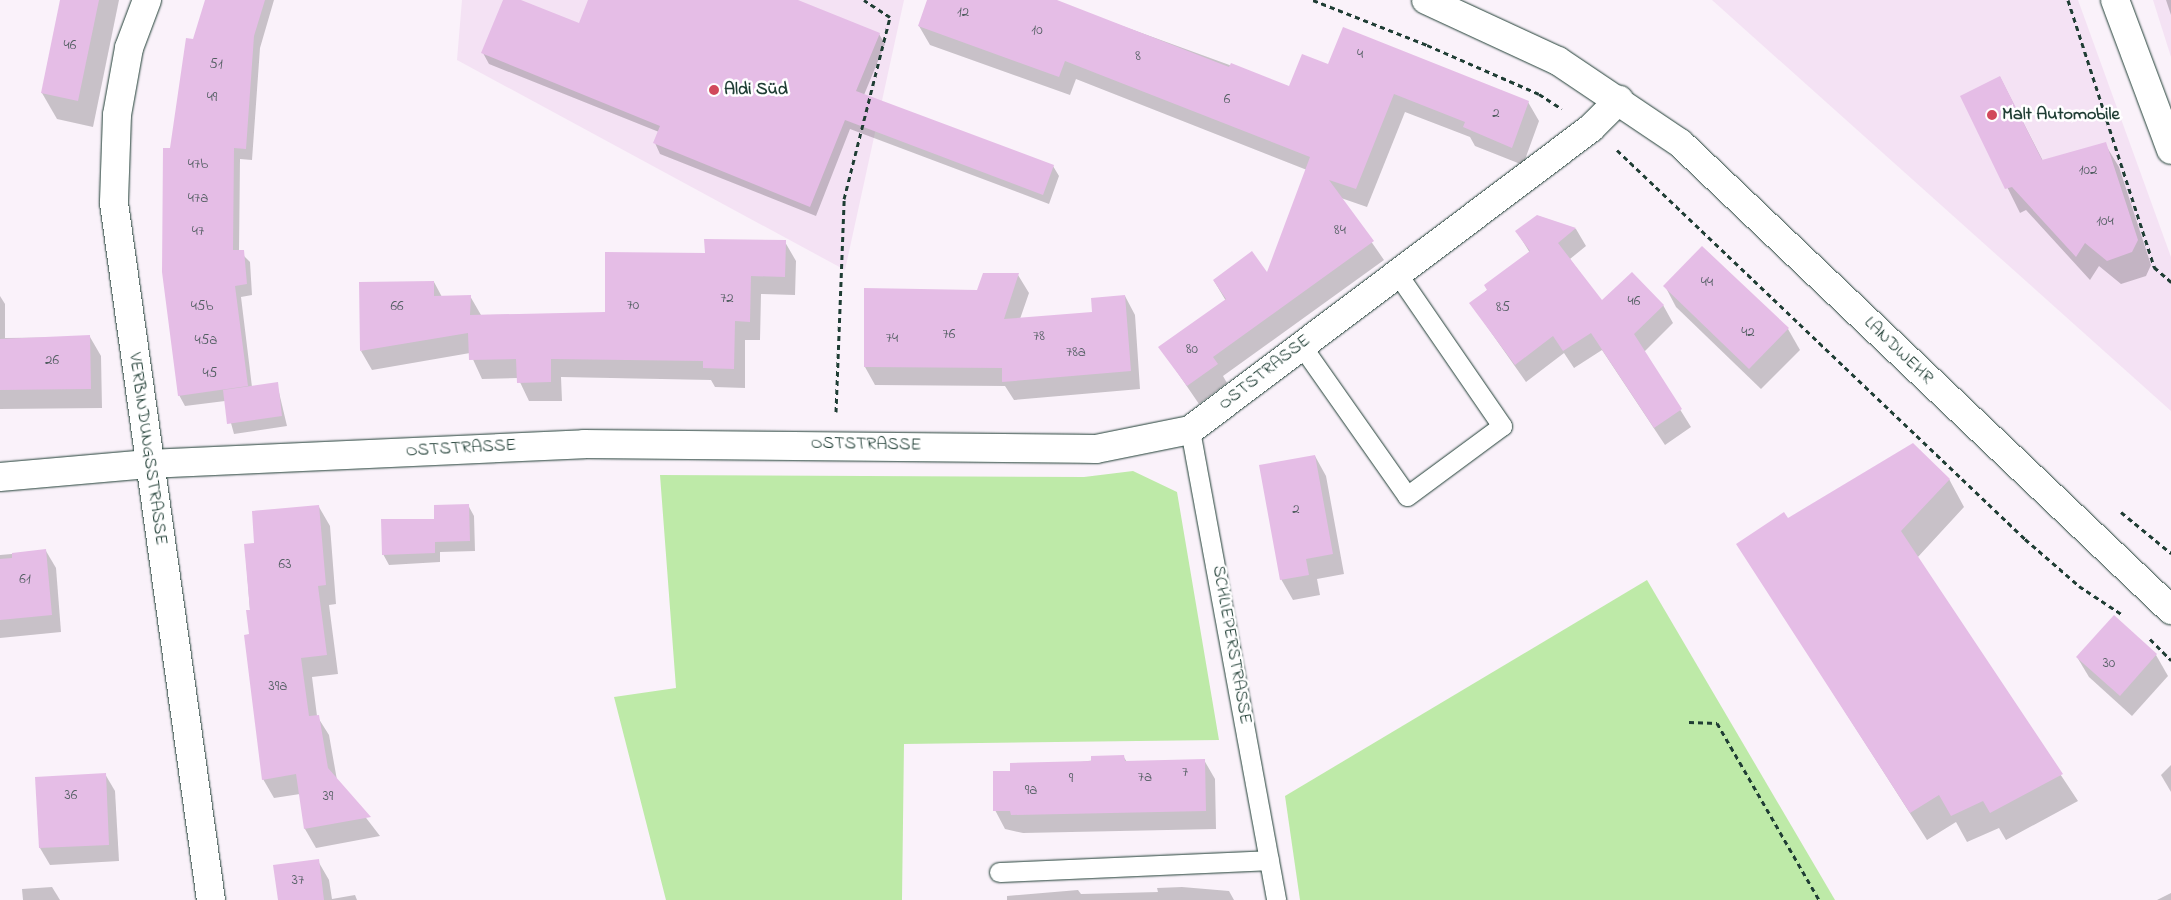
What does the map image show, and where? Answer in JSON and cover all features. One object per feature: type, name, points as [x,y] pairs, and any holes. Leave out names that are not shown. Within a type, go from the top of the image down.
[{"type":"street","name":"VERBINDUNGSSTRASSE","points":[[147,0],[129,48],[117,115],[114,203],[148,464],[211,900]]},
{"type":"street","name":"LANDWEHR","points":[[1426,0],[1558,61],[1619,100],[1680,143],[2171,610]]},
{"type":"street","points":[[2115,0],[2171,150]]},
{"type":"street","name":"OSTSTRASSE","points":[[0,477],[148,464],[584,444],[835,444],[1096,448],[1190,430],[1396,272],[1591,128],[1619,100]]},
{"type":"lane","points":[[1301,345],[1407,496],[1502,426],[1396,272]]},
{"type":"lane","name":"SCHLIEPERSTRASSE","points":[[1190,430],[1276,900]]},
{"type":"lane","points":[[998,872],[1269,860]]},
{"type":"path","points":[[835,444],[844,199],[890,17],[864,0]]},
{"type":"path","points":[[1313,0],[1539,94],[1591,128],[2025,539],[2079,586],[2127,617]]},
{"type":"path","points":[[2068,0],[2154,267],[2171,282]]},
{"type":"path","points":[[2146,634],[2171,660]]},
{"type":"path","points":[[2164,651],[2168,648]]},
{"type":"path","points":[[1689,722],[1718,723],[1819,900]]},
{"type":"shaded area","name":"Aldi Süd","points":[[462,0],[904,0],[845,270],[457,60]]},
{"type":"shaded area","points":[[1712,0],[2078,0],[2171,257],[2171,411]]},
{"type":"shaded area","points":[[2153,0],[2171,0],[2171,57]]},
{"type":"green space","points":[[1133,471],[1177,492],[1219,740],[904,744],[902,900],[666,900],[614,697],[676,688],[660,475],[1084,477]]},
{"type":"green space","points":[[1647,580],[1835,900],[1300,900],[1285,796]]},
{"type":"building","points":[[60,0],[99,0],[78,101],[41,93]]},
{"type":"building","points":[[205,0],[265,0],[254,36],[246,149],[234,148],[233,250],[244,250],[247,284],[235,286],[248,386],[178,396],[162,272],[163,148],[170,148],[186,38],[193,39]]},
{"type":"building","name":"Aldi Süd","points":[[503,0],[521,0],[579,23],[588,0],[798,0],[880,33],[856,91],[1054,165],[1043,195],[845,120],[810,207],[653,143],[660,126],[481,53]]},
{"type":"building","points":[[927,0],[1057,0],[1229,67],[1231,63],[1289,86],[1302,54],[1328,64],[1343,27],[1529,101],[1512,148],[1463,127],[1465,122],[1394,94],[1356,189],[1329,180],[1374,241],[1213,357],[1218,364],[1187,386],[1158,347],[1226,299],[1213,280],[1252,251],[1267,272],[1310,157],[1065,61],[1059,77],[918,26]]},
{"type":"building","points":[[2000,76],[2042,160],[2106,142],[2138,240],[2132,252],[2107,261],[2085,243],[2076,257],[2012,187],[2005,189],[1960,96]]},
{"type":"building","points":[[1537,215],[1576,228],[1558,243],[1602,300],[1632,272],[1664,305],[1634,334],[1682,409],[1654,428],[1591,333],[1563,351],[1553,336],[1515,365],[1469,303],[1487,290],[1484,285],[1530,251],[1515,231]]},
{"type":"building","points":[[704,239],[786,240],[785,277],[751,276],[750,322],[735,321],[734,369],[703,368],[703,361],[551,359],[551,382],[517,383],[516,359],[469,360],[468,333],[360,351],[359,282],[434,281],[434,296],[471,295],[470,315],[605,312],[605,252],[705,253]]},
{"type":"building","points":[[1702,246],[1789,328],[1749,369],[1663,286]]},
{"type":"building","points":[[983,273],[1019,273],[1004,319],[1092,312],[1091,298],[1125,295],[1131,371],[1002,382],[1002,368],[864,367],[864,288],[977,290]]},
{"type":"building","points":[[90,335],[91,389],[0,390],[0,339]]},
{"type":"building","points":[[278,382],[282,416],[227,424],[223,390]]},
{"type":"building","points":[[1913,443],[1950,479],[1901,531],[2063,774],[1990,813],[1983,801],[1951,816],[1939,795],[1910,813],[1736,544],[1784,512],[1788,518]]},
{"type":"building","points":[[1315,455],[1333,554],[1306,559],[1309,575],[1280,580],[1259,465]]},
{"type":"building","points":[[469,504],[470,541],[435,542],[435,553],[382,555],[381,519],[434,519],[434,505]]},
{"type":"building","points":[[319,505],[326,585],[318,586],[327,655],[301,658],[309,716],[319,715],[328,768],[371,817],[304,829],[296,774],[262,780],[244,635],[249,634],[246,610],[250,610],[244,544],[254,543],[252,511]]},
{"type":"building","points":[[46,549],[52,615],[0,620],[0,559],[12,558],[12,553]]},
{"type":"building","points":[[2114,615],[2157,654],[2120,696],[2076,657]]},
{"type":"building","points":[[1124,755],[1125,761],[1205,759],[1206,811],[1011,815],[1010,811],[993,811],[993,771],[1010,771],[1010,763],[1091,761],[1091,756]]},
{"type":"building","points":[[106,773],[109,845],[39,848],[35,777]]},
{"type":"building","points":[[319,859],[324,900],[278,900],[273,865]]},
{"type":"place","name":"Aldi Süd","points":[[714,90]]},
{"type":"place","name":"Malt Automobile","points":[[1992,115]]}]
